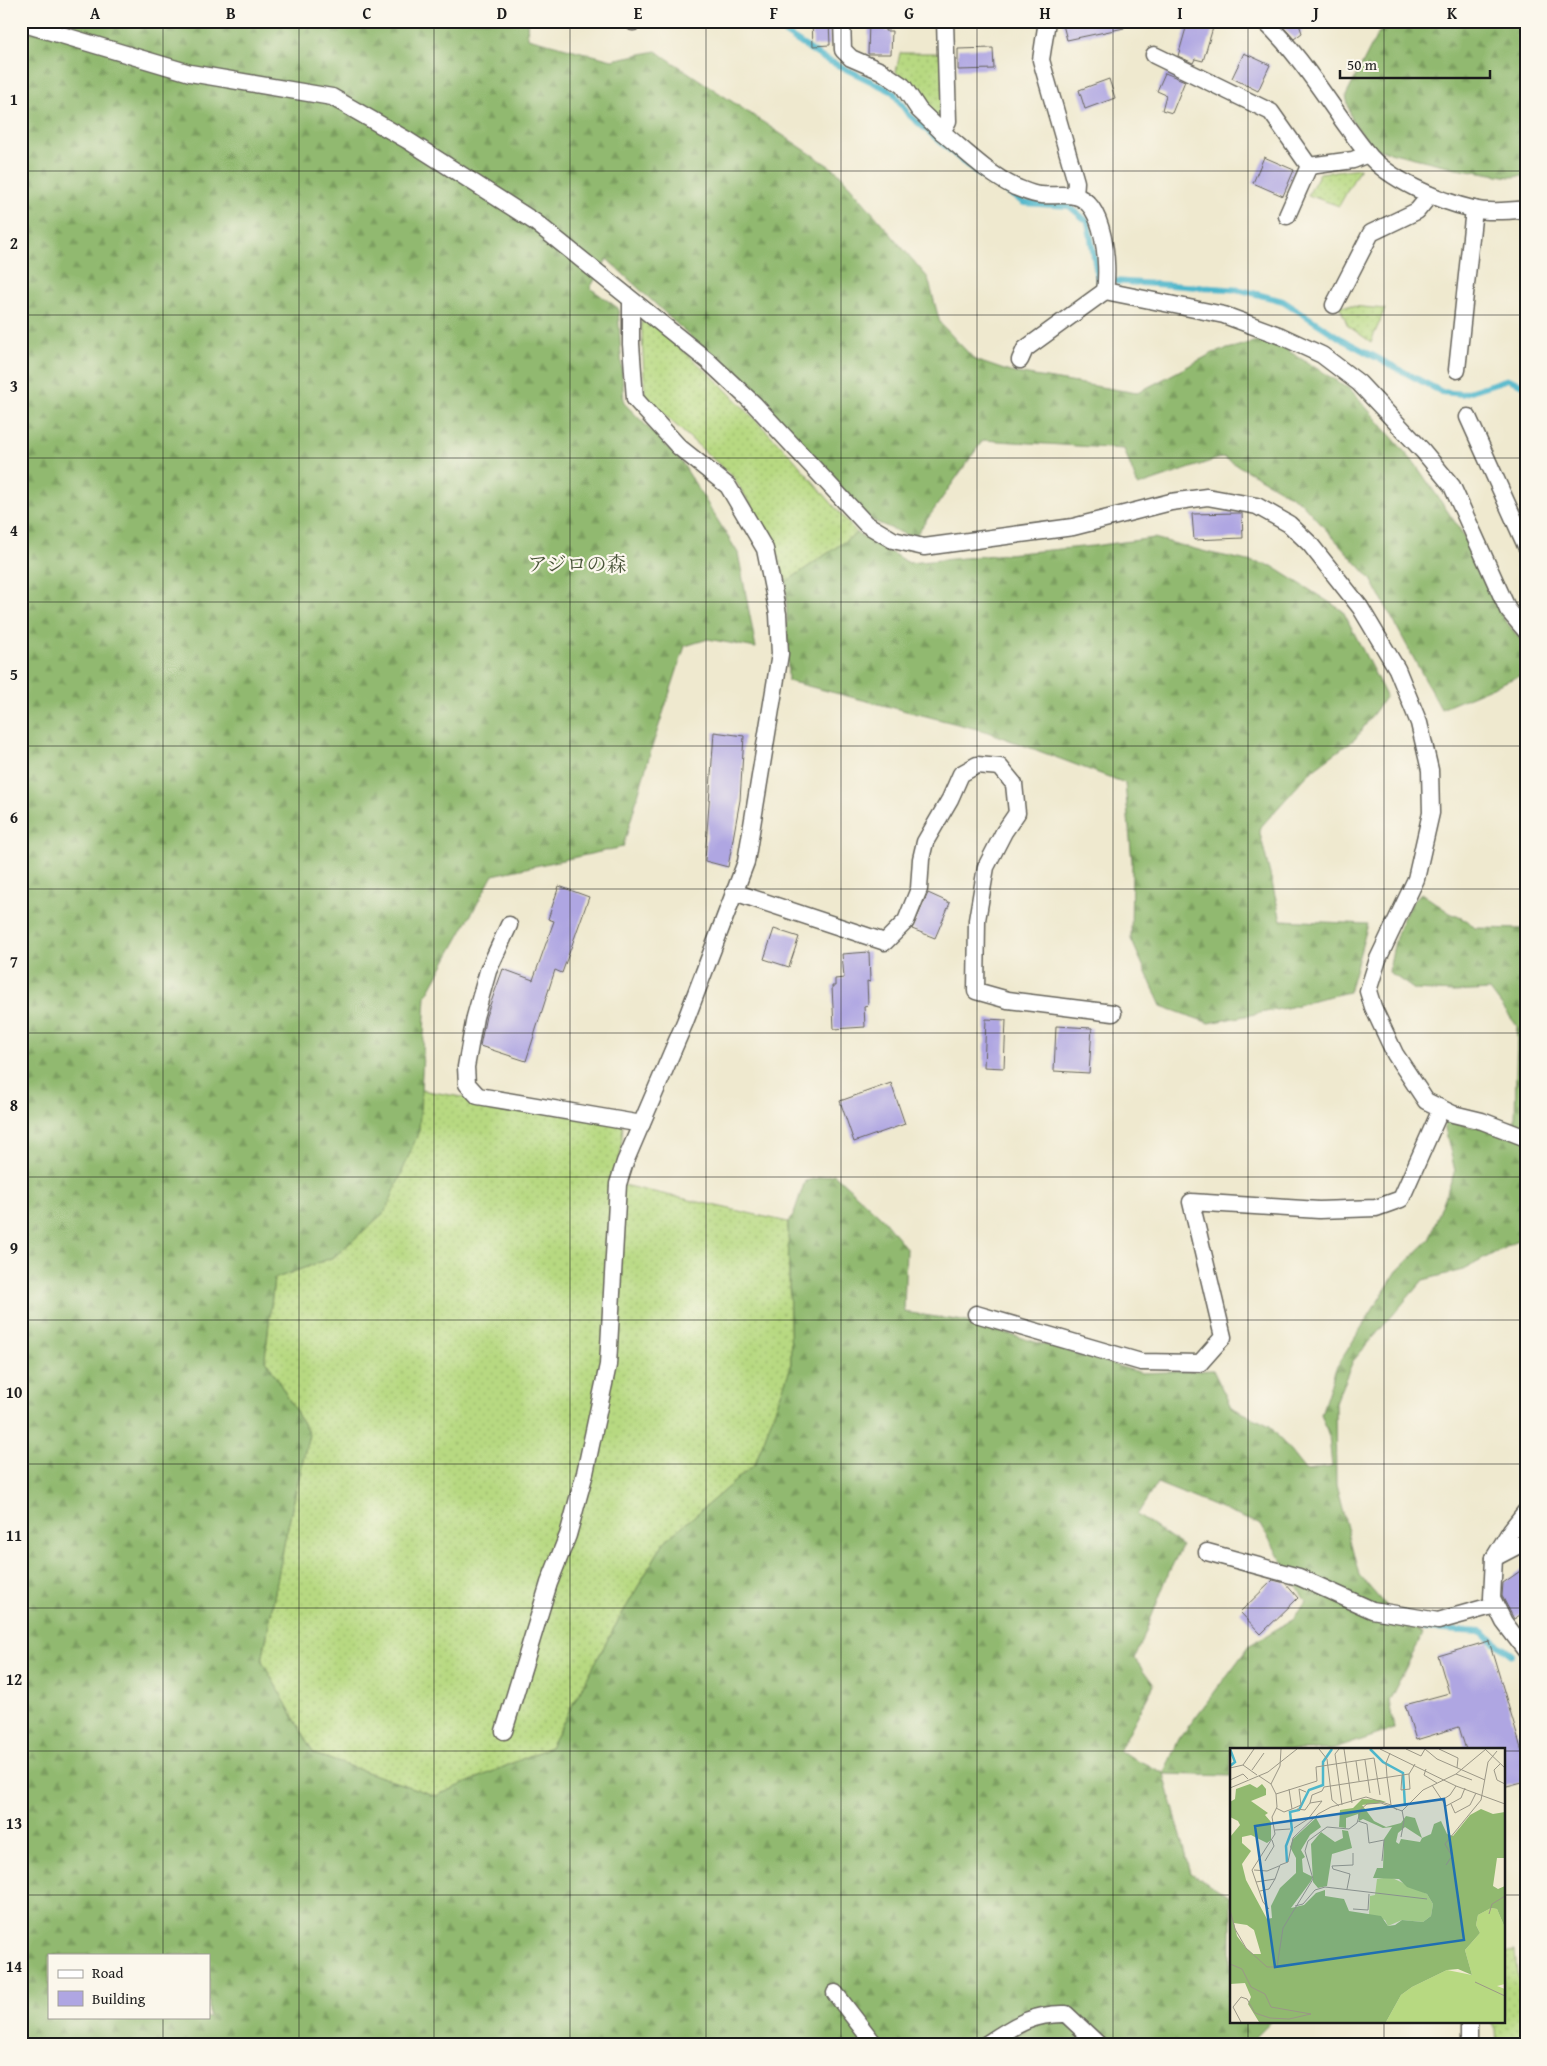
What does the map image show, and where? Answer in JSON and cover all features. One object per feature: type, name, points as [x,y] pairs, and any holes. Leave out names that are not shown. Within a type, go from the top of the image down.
[{"type":"street","points":[[842,21],[843,50],[851,58],[881,71],[902,86],[919,110],[983,166],[1014,186],[1038,195],[1075,196],[1087,201],[1098,217],[1108,273],[1105,291],[1025,349],[1020,360]]},
{"type":"street","points":[[942,132],[948,121],[945,21]]},
{"type":"street","points":[[1047,21],[1041,60],[1076,182],[1075,196]]},
{"type":"street","points":[[1264,21],[1279,35],[1303,65],[1368,154],[1391,173],[1430,195],[1474,209],[1510,211],[1526,209]]},
{"type":"street","points":[[21,23],[190,74],[332,97],[407,140],[535,222],[713,366],[754,404],[866,524],[892,540],[924,547],[1073,527],[1171,502],[1208,497],[1257,506],[1289,524],[1310,544],[1360,607],[1396,669],[1419,723],[1430,770],[1431,813],[1416,879],[1378,959],[1368,991],[1395,1054],[1426,1101],[1453,1114],[1482,1120],[1526,1138]]},
{"type":"street","points":[[1154,55],[1271,112],[1309,166]]},
{"type":"street","points":[[1309,166],[1353,160],[1368,154]]},
{"type":"street","points":[[1287,216],[1309,166]]},
{"type":"street","points":[[1334,305],[1371,233],[1417,211],[1430,195]]},
{"type":"street","points":[[1457,370],[1474,209]]},
{"type":"street","points":[[1105,291],[1224,315],[1281,336],[1322,355],[1359,383],[1424,451],[1452,486],[1508,610],[1526,631]]},
{"type":"street","points":[[504,1731],[550,1583],[568,1535],[585,1473],[608,1365],[618,1184],[685,1022],[746,862],[780,654],[778,614],[764,549],[728,486],[679,447],[635,399],[631,344],[631,301]]},
{"type":"street","points":[[1468,417],[1526,546]]},
{"type":"street","points":[[734,892],[885,942],[906,921],[919,889],[921,859],[925,842],[950,799],[961,774],[978,765],[1000,768],[1014,784],[1017,813],[1004,832],[986,867],[977,920],[976,991],[1008,1000],[1113,1013]]},
{"type":"street","points":[[508,925],[488,971],[475,1017],[466,1066],[467,1084],[478,1096],[642,1124]]},
{"type":"street","points":[[976,1314],[1141,1362],[1200,1363],[1223,1337],[1191,1202],[1319,1210],[1376,1208],[1401,1199],[1441,1109]]},
{"type":"street","points":[[1526,1511],[1510,1530],[1494,1558],[1492,1598],[1504,1622],[1526,1651]]},
{"type":"street","points":[[1494,1558],[1519,1545],[1526,1539]]},
{"type":"street","points":[[1207,1552],[1299,1577],[1372,1610],[1438,1621],[1495,1605]]},
{"type":"street","points":[[835,1993],[875,2045]]},
{"type":"street","points":[[985,2045],[1023,2021],[1047,2014],[1066,2014],[1099,2045]]},
{"type":"street","points":[[1469,2024],[1469,2045]]},
{"type":"green space","name":"アジロの森","points":[[21,21],[527,21],[528,38],[612,60],[656,51],[838,172],[928,278],[940,323],[975,360],[1010,372],[1137,393],[1213,353],[1268,338],[1351,390],[1416,465],[1463,534],[1504,619],[1526,646],[1526,673],[1441,709],[1371,579],[1300,501],[1223,457],[1138,486],[1124,449],[983,440],[914,538],[871,520],[766,407],[607,259],[590,288],[618,308],[624,403],[681,461],[738,553],[756,648],[708,639],[685,646],[652,747],[623,847],[493,875],[426,996],[419,1131],[386,1211],[334,1257],[274,1279],[265,1358],[309,1434],[285,1539],[262,1661],[314,1754],[436,1796],[550,1747],[614,1628],[664,1542],[755,1464],[791,1366],[788,1222],[793,1216],[805,1181],[834,1174],[883,1219],[906,1248],[904,1312],[963,1321],[1142,1373],[1213,1370],[1231,1407],[1270,1426],[1305,1470],[1332,1467],[1329,1436],[1321,1414],[1336,1368],[1397,1271],[1429,1240],[1455,1171],[1443,1120],[1473,1127],[1515,1121],[1517,1026],[1490,990],[1454,992],[1415,990],[1389,972],[1399,929],[1408,910],[1421,893],[1450,913],[1468,921],[1475,928],[1526,929],[1526,1236],[1463,1270],[1423,1280],[1353,1361],[1335,1403],[1336,1485],[1359,1575],[1391,1612],[1423,1634],[1389,1701],[1394,1729],[1338,1748],[1230,1748],[1230,1776],[1164,1774],[1191,1873],[1230,1896],[1230,2024],[1268,2024],[1247,2045],[21,2045]],"holes":[[[1157,1483],[1261,1525],[1306,1602],[1295,1618],[1250,1645],[1179,1739],[1164,1773],[1119,1751],[1154,1685],[1135,1659],[1169,1572],[1182,1546],[1137,1515]]]},
{"type":"green space","points":[[1389,21],[1526,21],[1526,176],[1510,177],[1456,168],[1373,148],[1352,121],[1346,96],[1377,35]]},
{"type":"green space","points":[[900,53],[941,53],[943,105],[939,121],[896,72]]},
{"type":"green space","points":[[1360,168],[1339,206],[1308,195],[1320,173]]},
{"type":"green space","points":[[1339,305],[1385,309],[1371,342],[1348,326]]},
{"type":"green space","points":[[641,314],[713,377],[792,457],[857,533],[786,582],[773,540],[733,477],[645,397]]},
{"type":"green space","points":[[857,533],[909,563],[1093,546],[1154,538],[1210,553],[1272,566],[1343,611],[1386,696],[1356,738],[1311,771],[1259,829],[1281,920],[1368,924],[1349,992],[1291,1007],[1209,1023],[1161,1006],[1131,939],[1132,862],[1125,783],[985,731],[788,681],[786,582]]},
{"type":"green space","points":[[421,1090],[623,1125],[618,1184],[788,1222],[791,1367],[755,1464],[664,1542],[614,1628],[550,1747],[436,1796],[314,1754],[262,1661],[285,1539],[309,1434],[265,1358],[274,1279],[334,1257],[419,1131]]},
{"type":"green space","points":[[1515,1951],[1521,2017],[1526,2023],[1526,2045],[1497,2045],[1496,2030],[1493,2024],[1504,2024],[1504,1953]]},
{"type":"building","points":[[812,21],[829,21],[830,45],[813,46]]},
{"type":"building","points":[[869,21],[885,21],[885,31],[892,31],[891,54],[868,54]]},
{"type":"building","points":[[1062,21],[1123,21],[1124,28],[1067,40]]},
{"type":"building","points":[[1188,21],[1215,21],[1203,61],[1195,59],[1193,63],[1178,56]]},
{"type":"building","points":[[1278,21],[1298,21],[1302,33],[1294,39]]},
{"type":"building","points":[[993,48],[994,69],[958,70],[958,49]]},
{"type":"building","points":[[1244,53],[1270,65],[1258,91],[1232,78]]},
{"type":"building","points":[[1165,73],[1185,81],[1172,113],[1162,110],[1166,95],[1157,91]]},
{"type":"building","points":[[1109,79],[1115,98],[1085,109],[1079,90]]},
{"type":"building","points":[[1264,157],[1294,170],[1283,196],[1253,183]]},
{"type":"building","points":[[1242,513],[1243,538],[1194,540],[1192,514]]},
{"type":"building","points":[[714,732],[744,736],[740,800],[728,867],[705,861]]},
{"type":"building","points":[[559,886],[589,897],[562,973],[555,970],[526,1061],[480,1046],[486,1016],[503,969],[533,980],[554,921],[548,919]]},
{"type":"building","points":[[928,893],[950,903],[935,938],[912,929]]},
{"type":"building","points":[[774,929],[799,937],[789,967],[764,959]]},
{"type":"building","points":[[869,952],[870,982],[867,981],[868,1005],[864,1006],[865,1027],[834,1029],[832,986],[835,986],[835,979],[844,978],[842,954]]},
{"type":"building","points":[[986,1019],[1006,1020],[1004,1068],[984,1067]]},
{"type":"building","points":[[1056,1026],[1092,1028],[1089,1073],[1054,1071]]},
{"type":"building","points":[[891,1083],[905,1124],[854,1142],[840,1101]]},
{"type":"building","points":[[1526,1567],[1526,1611],[1514,1619],[1502,1596],[1503,1583]]},
{"type":"building","points":[[1273,1580],[1285,1583],[1298,1598],[1261,1634],[1240,1612]]},
{"type":"building","points":[[1489,1641],[1526,1765],[1526,1781],[1504,1787],[1504,1748],[1465,1748],[1459,1727],[1416,1740],[1405,1705],[1449,1693],[1438,1656]]},
{"type":"waterway","points":[[782,21],[785,33],[823,58],[893,92],[908,114],[974,171],[1024,203],[1069,206],[1088,222],[1098,280],[1241,290],[1283,301],[1343,340],[1442,392],[1462,394],[1508,379],[1526,386]]},
{"type":"waterway","points":[[1425,1629],[1482,1632],[1512,1655]]}]
